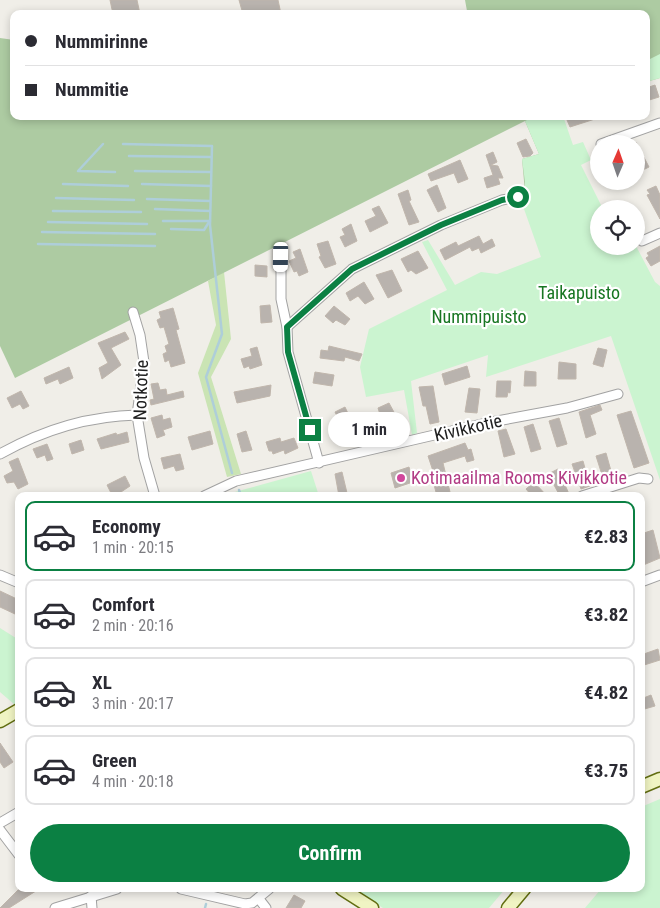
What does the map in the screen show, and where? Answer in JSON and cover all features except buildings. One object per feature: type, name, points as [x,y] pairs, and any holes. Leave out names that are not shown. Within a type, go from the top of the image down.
[{"type":"street","points":[[626,135],[660,123]]},
{"type":"street","points":[[287,327],[352,269],[441,225],[502,200],[518,197]]},
{"type":"street","points":[[645,240],[660,233]]},
{"type":"street","points":[[281,251],[281,300],[287,327],[288,352],[318,463]]},
{"type":"street","name":"Notkotie","points":[[134,312],[140,334],[144,362],[137,415],[144,458],[154,492]]},
{"type":"street","name":"Kivikkotie","points":[[213,492],[236,482],[486,423],[567,408],[618,394]]},
{"type":"street","points":[[0,454],[23,441],[56,428],[86,420],[137,415]]},
{"type":"street","points":[[595,492],[639,478],[648,480]]},
{"type":"street","points":[[0,575],[15,582]]},
{"type":"street","points":[[645,581],[660,575]]},
{"type":"street","points":[[0,721],[15,712]]},
{"type":"street","points":[[645,785],[660,779]]},
{"type":"street","points":[[0,823],[15,814]]},
{"type":"street","points":[[0,830],[15,850]]},
{"type":"street","points":[[55,908],[106,892]]},
{"type":"street","points":[[192,892],[238,904],[252,903],[266,892]]},
{"type":"street","points":[[347,892],[372,908]]},
{"type":"street","points":[[508,908],[521,892]]},
{"type":"street","points":[[91,896],[92,908]]},
{"type":"street","points":[[259,899],[266,908]]},
{"type":"green space","points":[[465,0],[660,0],[660,78],[650,81],[650,10],[467,10]]},
{"type":"green space","points":[[0,38],[10,39],[10,120],[561,120],[525,192],[522,159],[539,154],[525,121],[15,378],[0,346]]},
{"type":"green space","points":[[660,54],[660,78],[650,81],[650,59]]},
{"type":"green space","name":"Taikapuisto","points":[[564,120],[573,145],[583,142],[590,158],[590,160],[581,165],[590,183],[590,190],[594,190],[598,200],[590,200],[590,255],[641,255],[655,282],[660,286],[660,480],[611,336],[486,377],[488,355],[411,381],[417,433],[412,435],[404,390],[366,397],[360,367],[369,329],[447,290],[422,242],[428,240],[455,285],[481,272],[497,274],[541,257],[524,209],[525,182],[522,159],[539,154],[525,121]]},
{"type":"green space","points":[[224,272],[231,339],[211,377],[241,474],[227,477],[198,373],[216,325],[208,281]]},
{"type":"green space","points":[[311,471],[318,492],[235,492]]},
{"type":"green space","points":[[0,628],[15,637],[15,705],[0,692]]},
{"type":"green space","points":[[660,799],[660,908],[585,908],[598,892],[645,892],[645,805]]},
{"type":"green space","points":[[358,892],[502,892],[489,908],[383,908]]},
{"type":"waterway","points":[[103,144],[78,171],[115,172]]},
{"type":"waterway","points":[[123,144],[212,146],[210,225],[222,334],[206,377],[232,473]]},
{"type":"waterway","points":[[129,156],[211,157]]},
{"type":"waterway","points":[[135,171],[211,172]]},
{"type":"waterway","points":[[63,184],[128,186]]},
{"type":"waterway","points":[[142,184],[211,186]]},
{"type":"waterway","points":[[56,198],[134,200]]},
{"type":"waterway","points":[[147,199],[210,201]]},
{"type":"waterway","points":[[155,209],[210,211]]},
{"type":"waterway","points":[[53,211],[141,212]]},
{"type":"waterway","points":[[163,221],[210,221]]},
{"type":"waterway","points":[[48,222],[147,224]]},
{"type":"waterway","points":[[171,229],[204,230],[209,222]]},
{"type":"waterway","points":[[42,232],[155,234]]},
{"type":"waterway","points":[[38,244],[155,246]]},
{"type":"waterway","points":[[205,908],[206,904]]},
{"type":"place","name":"Kotimaailma Rooms Kivikkotie","points":[[401,478]]},
{"type":"route","points":[[310,430],[288,352],[287,327],[308,306],[352,269],[441,225],[502,200],[518,197]]},
{"type":"park label","name":"Nummipuisto","points":[[479,317]]}]
